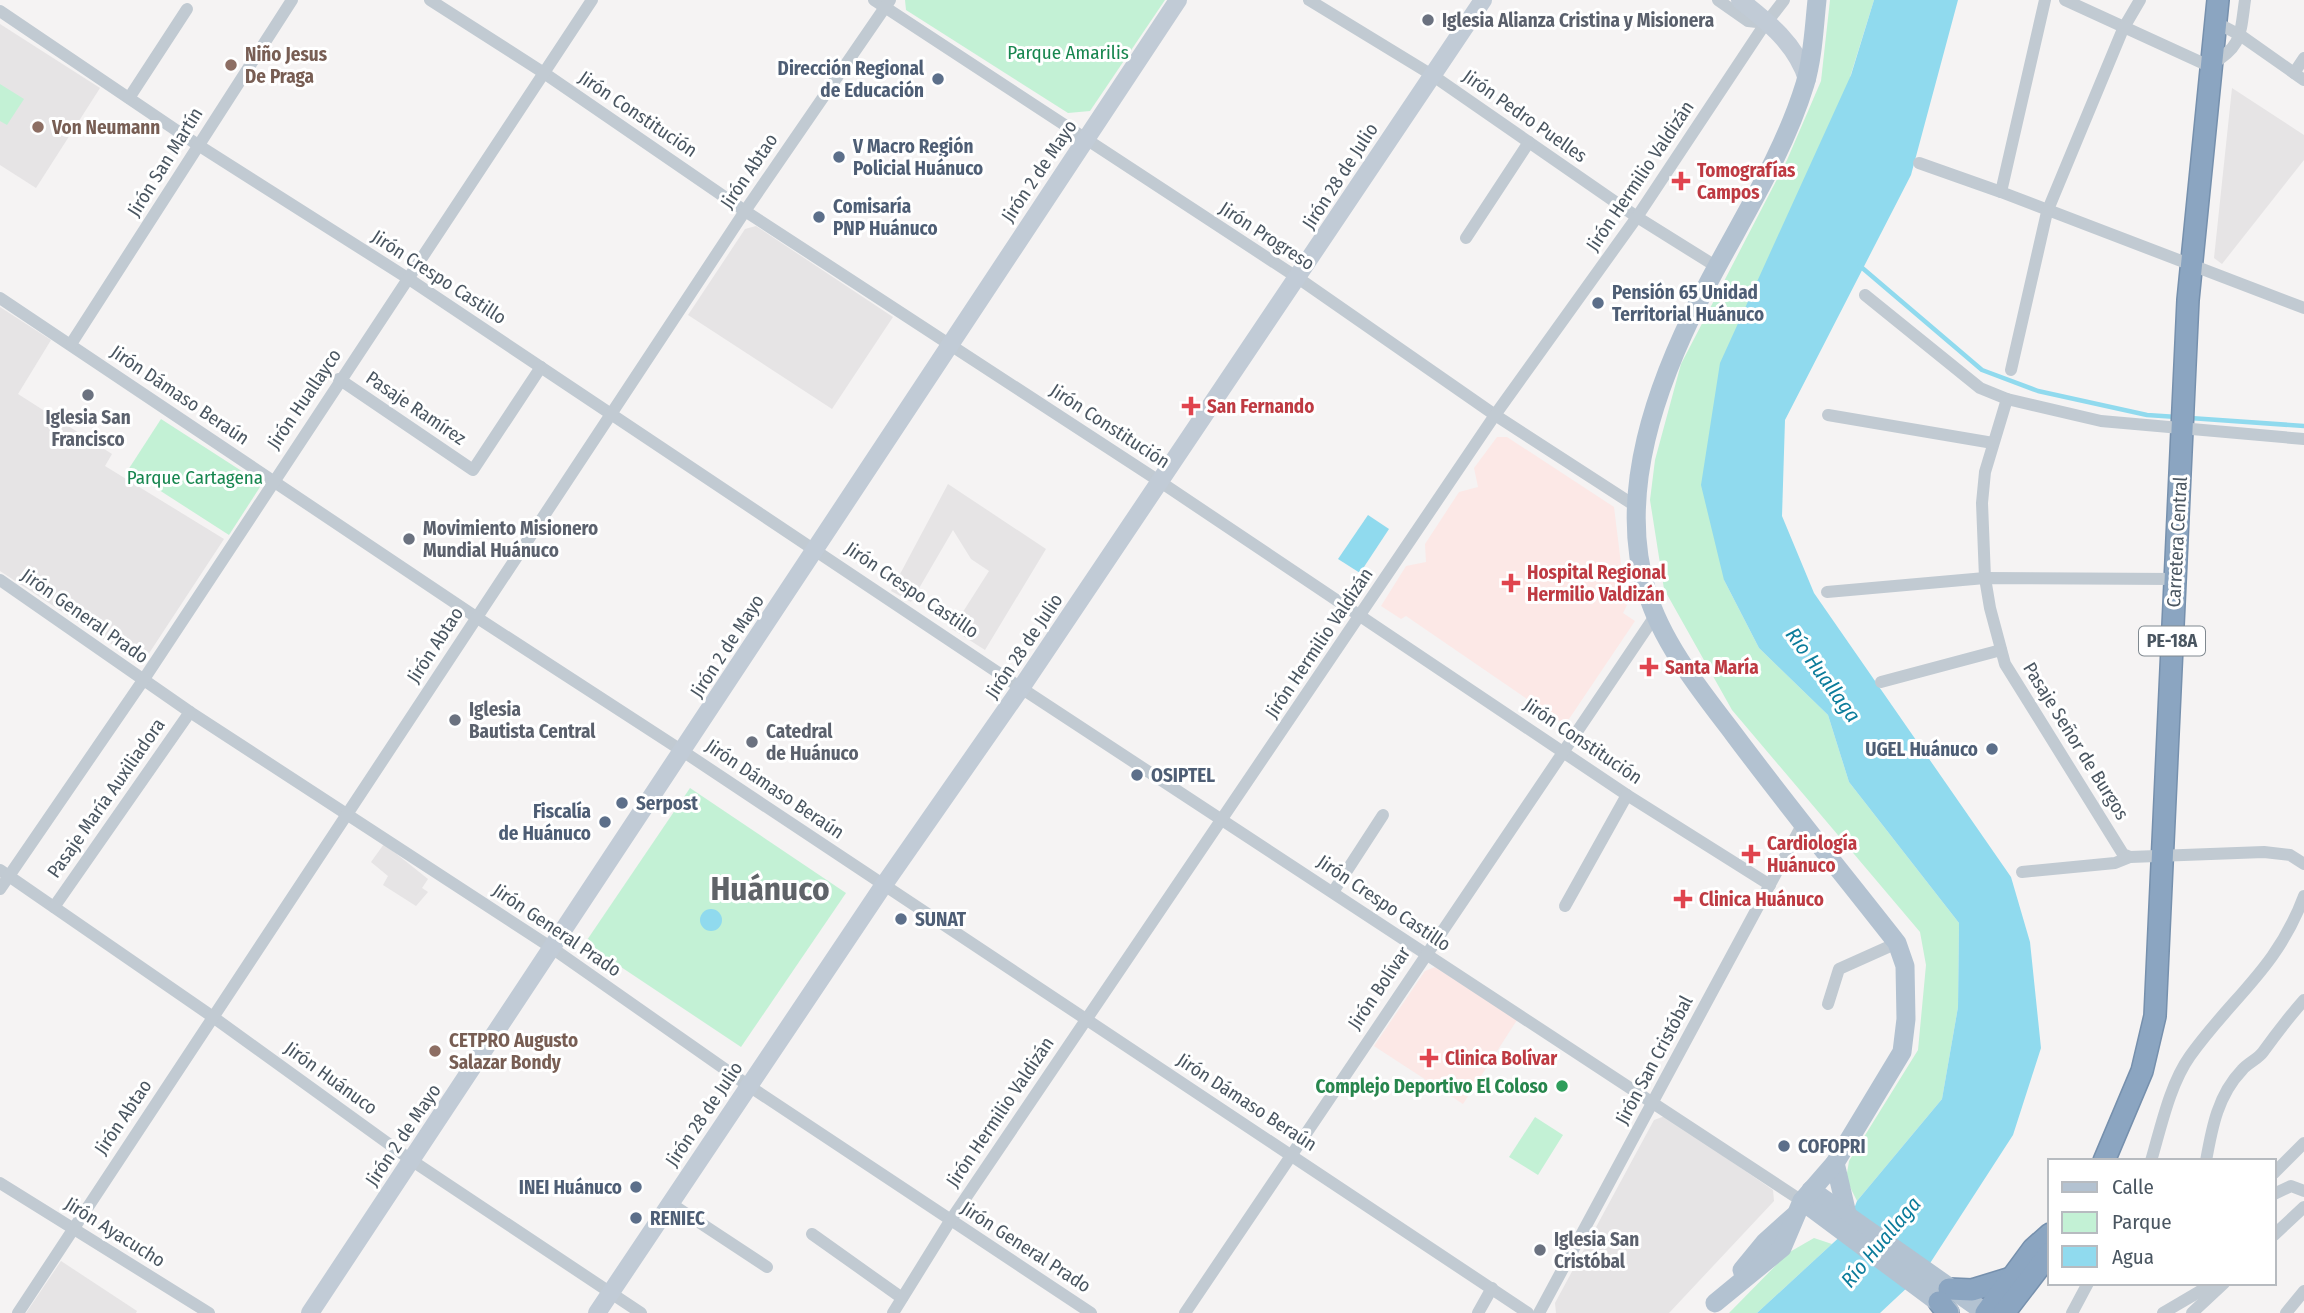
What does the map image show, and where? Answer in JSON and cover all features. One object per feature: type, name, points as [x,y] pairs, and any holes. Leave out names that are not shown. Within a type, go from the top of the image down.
[{"type":"highway","name":"Carretera Central","points":[[2105,1159],[2142,1071],[2155,1016],[2190,266],[2218,0]]},
{"type":"highway","points":[[1986,1313],[2033,1250],[2048,1236]]},
{"type":"highway","points":[[2004,1313],[2048,1256]]},
{"type":"highway","points":[[1943,1299],[2011,1278]]},
{"type":"main road","points":[[1710,1308],[1783,1248],[1804,1202],[1835,1163],[1902,1052],[1906,1019],[1905,966],[1897,943],[1802,825],[1705,695],[1655,616],[1642,571],[1637,507],[1639,474],[1664,379],[1717,267],[1784,142],[1807,79],[1816,3]]},
{"type":"main road","points":[[1835,1163],[1845,1220]]},
{"type":"main road","points":[[1804,1202],[1845,1220],[1943,1299],[1986,1313]]},
{"type":"street","points":[[0,5],[3,0]]},
{"type":"street","name":"Jirón San Martín","points":[[71,344],[292,0]]},
{"type":"street","name":"Jirón Constitución","points":[[430,0],[544,73],[745,211],[1159,481],[1627,795],[1770,885]]},
{"type":"street","name":"Jirón Huallayco","points":[[0,889],[4,873],[144,679],[339,379],[409,279],[592,0]]},
{"type":"street","name":"Jirón 2 de Mayo","points":[[310,1313],[684,752],[948,344],[1178,0]]},
{"type":"street","name":"Jirón Pedro Puelles","points":[[1309,0],[1432,75],[1637,217],[1717,267]]},
{"type":"street","name":"Jirón 28 de Julio","points":[[597,1313],[883,886],[1021,688],[1298,278],[1483,0]]},
{"type":"street","points":[[1718,0],[1748,21],[1766,23]]},
{"type":"street","points":[[1740,0],[1793,47],[1807,79]]},
{"type":"street","name":"Jirón Hermilio Valdizán","points":[[892,1313],[950,1221],[1495,415],[1637,217],[1784,0]]},
{"type":"street","points":[[2001,192],[2046,0]]},
{"type":"street","points":[[2065,0],[2123,29],[2209,66],[2229,55],[2240,35],[2245,0]]},
{"type":"street","points":[[2011,370],[2047,212],[2123,29],[2140,0]]},
{"type":"street","name":"Jirón Progreso","points":[[883,2],[1085,141],[1298,278],[1495,415],[1637,507]]},
{"type":"street","name":"Jirón Abtao","points":[[18,1313],[883,2]]},
{"type":"street","points":[[129,98],[187,9]]},
{"type":"street","name":"Jirón Crespo Castillo","points":[[0,11],[198,145],[409,279],[816,548],[1021,688],[1804,1202]]},
{"type":"street","points":[[2215,22],[2240,35],[2299,77],[2304,58]]},
{"type":"street","points":[[1466,237],[1529,142]]},
{"type":"street","points":[[1919,163],[2304,308]]},
{"type":"street","points":[[1865,295],[1980,388],[2007,399],[2101,421],[2304,439]]},
{"type":"street","name":"Jirón Dámaso Beraún","points":[[0,298],[476,617],[1291,1153],[1528,1313]]},
{"type":"street","name":"Pasaje Ramírez","points":[[339,379],[473,470],[541,367]]},
{"type":"street","name":"Pasaje Señor de Burgos","points":[[2007,399],[1985,472],[1982,503],[1984,578],[2001,650],[2005,664],[2123,854],[2130,858]]},
{"type":"street","points":[[1828,415],[1993,443]]},
{"type":"street","points":[[1827,592],[1984,578],[2175,579]]},
{"type":"street","name":"Jirón General Prado","points":[[0,580],[190,712],[552,948],[750,1086],[1091,1313]]},
{"type":"street","name":"Jirón Bolívar","points":[[1185,1313],[1655,616]]},
{"type":"street","points":[[1881,682],[2001,650]]},
{"type":"street","name":"Pasaje María Auxiliadora","points":[[54,907],[190,712]]},
{"type":"street","points":[[1565,906],[1627,795]]},
{"type":"street","points":[[1333,892],[1383,815]]},
{"type":"street","name":"Jirón San Cristóbal","points":[[1539,1313],[1802,825]]},
{"type":"street","points":[[2022,872],[2115,863],[2130,858],[2161,855],[2278,853],[2290,855],[2304,864]]},
{"type":"street","name":"Jirón Huánuco","points":[[4,873],[213,1017],[411,1160],[641,1313]]},
{"type":"street","points":[[2152,1159],[2190,1056],[2279,950],[2304,896]]},
{"type":"street","points":[[1828,1004],[1839,969],[1897,943]]},
{"type":"street","points":[[2206,1159],[2212,1124],[2230,1086],[2248,1064],[2261,1055],[2274,1033],[2304,1000]]},
{"type":"street","points":[[2276,1171],[2304,1143]]},
{"type":"street","name":"Jirón Ayacucho","points":[[0,1184],[209,1313]]},
{"type":"street","points":[[2276,1193],[2291,1186],[2304,1191]]},
{"type":"street","points":[[670,1203],[767,1267]]},
{"type":"street","points":[[2276,1233],[2304,1207]]},
{"type":"street","points":[[813,1234],[902,1298]]},
{"type":"street","points":[[2072,1313],[2087,1285]]},
{"type":"street","points":[[2163,1313],[2207,1285]]},
{"type":"street","points":[[2192,1313],[2222,1285]]},
{"type":"street","points":[[1478,1313],[1492,1288]]},
{"type":"street","points":[[2286,1313],[2304,1291]]},
{"type":"shaded area","name":"Von Neumann","points":[[0,24],[100,88],[36,188],[0,165]]},
{"type":"shaded area","points":[[2232,88],[2304,135],[2304,160],[2222,264],[2214,258]]},
{"type":"shaded area","points":[[756,226],[893,317],[832,409],[688,315],[745,229]]},
{"type":"shaded area","points":[[0,307],[51,340],[18,394],[112,454],[105,466],[224,539],[142,664],[0,571]]},
{"type":"shaded area","name":"Hospital Regional Hermilio Valdizán","points":[[1497,437],[1507,437],[1614,507],[1625,596],[1622,602],[1627,605],[1623,613],[1635,621],[1565,725],[1406,616],[1401,619],[1381,606],[1406,566],[1426,562],[1425,544],[1459,492],[1478,487],[1474,468]]},
{"type":"shaded area","points":[[948,484],[1046,549],[985,650],[952,629],[989,571],[971,559],[953,530],[911,602],[891,591]]},
{"type":"shaded area","points":[[384,844],[428,879],[422,888],[428,892],[416,906],[383,885],[388,876],[371,862]]},
{"type":"shaded area","points":[[1435,967],[1517,1020],[1463,1104],[1374,1046],[1425,971]]},
{"type":"shaded area","points":[[1665,1116],[1773,1190],[1774,1201],[1669,1313],[1556,1313],[1555,1303],[1654,1120]]},
{"type":"shaded area","points":[[61,1261],[137,1311],[136,1313],[26,1313]]},
{"type":"green space","name":"Parque Amarilis","points":[[905,0],[1165,0],[1090,111],[1068,113],[906,10]]},
{"type":"green space","points":[[1830,0],[1874,0],[1851,74],[1724,580],[1759,648],[1828,715],[1849,782],[1959,923],[1958,1007],[1942,1099],[1857,1201],[1846,1179],[1849,1161],[1918,1050],[1926,965],[1920,932],[1732,710],[1664,589],[1650,500],[1655,460],[1681,364],[1787,160],[1821,81]]},
{"type":"green space","points":[[0,84],[24,99],[7,125],[0,121]]},
{"type":"green space","name":"Parque Cartagena","points":[[161,419],[262,484],[229,535],[128,470]]},
{"type":"green space","points":[[690,788],[846,893],[741,1047],[585,943]]},
{"type":"green space","points":[[1535,1117],[1563,1135],[1538,1175],[1509,1157]]},
{"type":"green space","points":[[1814,1238],[1832,1244],[1757,1313],[1729,1313],[1788,1253]]},
{"type":"water","name":"Río Huallaga","points":[[1874,0],[1958,0],[1911,175],[1785,420],[1782,516],[1814,593],[2011,877],[2030,942],[2041,1048],[2013,1135],[1925,1271],[1880,1313],[1757,1313],[1845,1232],[1857,1201],[1942,1099],[1958,1007],[1959,923],[1849,782],[1828,715],[1759,648],[1724,580],[1701,485],[1720,363],[1851,75]]},
{"type":"water","points":[[1368,515],[1389,529],[1360,573],[1338,559]]},
{"type":"water","points":[[711,909],[719,912],[722,920],[719,928],[711,931],[703,928],[700,920],[703,912]]},
{"type":"waterway","points":[[1860,266],[1982,370],[2038,391],[2147,415],[2177,417]]},
{"type":"waterway","points":[[2190,418],[2304,426]]},
{"type":"place","name":"Iglesia Alianza Cristina y Misionera","points":[[1428,20]]},
{"type":"place","name":"Niño Jesus De Praga","points":[[231,65]]},
{"type":"place","name":"Dirección Regional de Educación","points":[[938,79]]},
{"type":"place","name":"Von Neumann","points":[[38,127]]},
{"type":"place","name":"V Macro Región Policial Huánuco","points":[[839,157]]},
{"type":"place","name":"Tomografías Campos","points":[[1681,181]]},
{"type":"place","name":"Comisaría PNP Huánuco","points":[[819,217]]},
{"type":"place","name":"Pensión 65 Unidad Territorial Huánuco","points":[[1598,303]]},
{"type":"place","name":"Iglesia San Francisco","points":[[88,395]]},
{"type":"place","name":"San Fernando","points":[[1191,406]]},
{"type":"place","name":"Movimiento Misionero Mundial Huánuco","points":[[409,539]]},
{"type":"place","name":"Hospital Regional Hermilio Valdizán","points":[[1511,583]]},
{"type":"place","name":"Santa María","points":[[1649,667]]},
{"type":"place","name":"Iglesia Bautista Central","points":[[455,720]]},
{"type":"place","name":"Catedral de Huánuco","points":[[752,742]]},
{"type":"place","name":"UGEL Huánuco","points":[[1992,749]]},
{"type":"place","name":"OSIPTEL","points":[[1137,775]]},
{"type":"place","name":"Serpost","points":[[622,803]]},
{"type":"place","name":"Fiscalía de Huánuco","points":[[605,822]]},
{"type":"place","name":"Cardiología Huánuco","points":[[1751,854]]},
{"type":"place","name":"Clinica Huánuco","points":[[1683,899]]},
{"type":"place","name":"SUNAT","points":[[901,919]]},
{"type":"place","name":"CETPRO Augusto Salazar Bondy","points":[[435,1051]]},
{"type":"place","name":"Clinica Bolívar","points":[[1429,1058]]},
{"type":"place","name":"Complejo Deportivo El Coloso","points":[[1562,1086]]},
{"type":"place","name":"COFOPRI","points":[[1784,1146]]},
{"type":"place","name":"INEI Huánuco","points":[[636,1187]]},
{"type":"place","name":"RENIEC","points":[[636,1218]]},
{"type":"place","name":"Iglesia San Cristóbal","points":[[1540,1250]]},
{"type":"district","name":"Huánuco","points":[[770,889]]}]
